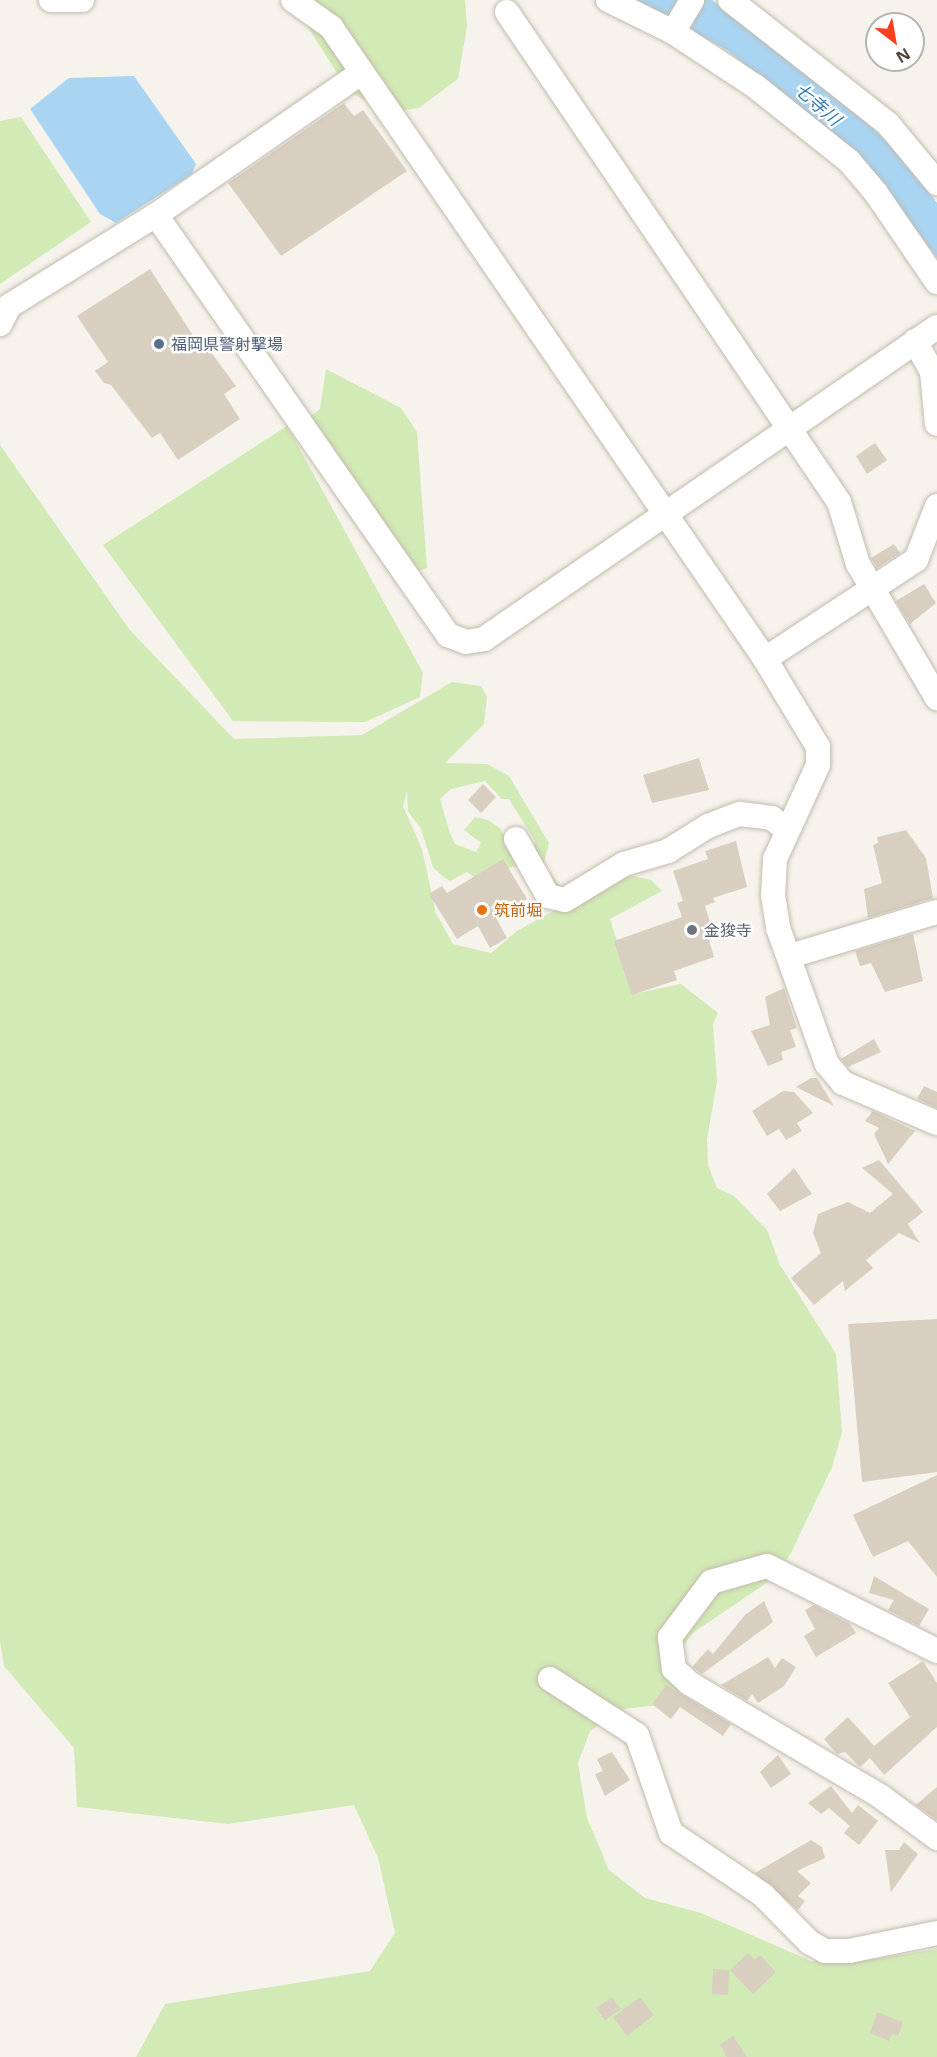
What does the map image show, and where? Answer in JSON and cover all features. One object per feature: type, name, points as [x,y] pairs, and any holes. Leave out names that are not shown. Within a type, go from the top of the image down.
[{"type":"street","points":[[51,0],[82,0]]},
{"type":"street","points":[[293,0],[331,27],[360,74],[765,659],[818,747],[818,765],[786,830],[775,860],[772,895],[790,956],[827,1064],[843,1083],[937,1123]]},
{"type":"street","points":[[608,0],[675,27],[755,86],[849,161],[876,193],[937,282]]},
{"type":"street","points":[[675,27],[692,0]]},
{"type":"street","points":[[730,0],[888,124],[937,183]]},
{"type":"street","points":[[507,12],[791,427],[839,502],[858,564],[937,698]]},
{"type":"street","points":[[1,334],[9,306],[156,215],[360,74]]},
{"type":"street","points":[[156,215],[448,635],[466,642],[484,639],[937,327]]},
{"type":"street","points":[[915,341],[932,372],[937,424]]},
{"type":"street","points":[[765,659],[916,560],[937,506]]},
{"type":"street","points":[[516,839],[548,896],[566,900],[624,864],[669,851],[708,826],[740,814],[772,818],[786,830]]},
{"type":"street","points":[[790,956],[937,912]]},
{"type":"street","points":[[931,1638],[767,1566],[711,1582],[670,1637],[674,1670],[690,1683],[880,1796],[937,1838]]},
{"type":"street","points":[[550,1678],[637,1735],[671,1833],[763,1895],[809,1942],[825,1951],[849,1951],[937,1933]]},
{"type":"green space","points":[[291,0],[465,0],[467,26],[458,79],[419,108],[384,113],[347,89]]},
{"type":"green space","points":[[21,117],[91,222],[0,284],[0,121]]},
{"type":"green space","points":[[326,369],[401,408],[417,432],[427,568],[418,571],[310,417],[320,409]]},
{"type":"green space","points":[[287,426],[423,673],[420,697],[365,722],[233,721],[103,545]]},
{"type":"green space","points":[[0,445],[129,629],[234,739],[362,735],[452,682],[481,686],[487,697],[484,724],[445,763],[487,764],[509,776],[549,843],[543,866],[562,888],[559,892],[534,860],[535,841],[509,799],[502,799],[485,781],[451,789],[440,799],[450,833],[455,844],[476,852],[481,843],[464,830],[475,817],[488,820],[500,828],[519,865],[474,877],[467,872],[450,881],[442,876],[433,867],[421,829],[408,811],[407,791],[403,806],[422,849],[436,913],[453,944],[491,953],[517,931],[606,882],[634,876],[651,880],[662,891],[610,919],[633,994],[681,984],[718,1013],[713,1024],[717,1081],[707,1139],[708,1165],[717,1188],[734,1196],[767,1230],[780,1265],[836,1354],[842,1432],[832,1467],[790,1555],[768,1582],[694,1632],[682,1647],[687,1688],[676,1703],[624,1709],[590,1731],[578,1763],[587,1818],[609,1870],[645,1898],[701,1913],[811,1961],[876,1959],[937,1949],[937,2057],[136,2057],[165,2004],[370,1971],[395,1933],[378,1858],[354,1805],[228,1824],[77,1807],[74,1748],[4,1666],[0,1642]]},
{"type":"water","name":"七寺川","points":[[637,0],[712,0],[841,100],[902,155],[937,203],[937,258],[865,161],[728,51]]},
{"type":"water","points":[[134,76],[196,164],[192,174],[116,223],[100,214],[30,109],[69,78]]},
{"type":"building","points":[[344,103],[354,116],[363,110],[407,171],[281,256],[228,183]]},
{"type":"building","points":[[150,269],[203,351],[208,348],[236,386],[224,394],[240,419],[178,460],[160,433],[152,438],[111,385],[104,383],[95,371],[108,362],[77,316]]},
{"type":"building","points":[[875,443],[887,460],[867,474],[856,456]]},
{"type":"building","points":[[894,544],[900,553],[877,568],[871,558]]},
{"type":"building","points":[[924,584],[936,603],[910,624],[896,601]]},
{"type":"building","points":[[699,758],[709,790],[652,803],[643,775]]},
{"type":"building","points":[[483,784],[496,797],[481,813],[468,800]]},
{"type":"building","points":[[906,830],[926,858],[933,898],[868,918],[864,889],[882,883],[873,845],[878,843],[877,837]]},
{"type":"building","points":[[736,841],[747,887],[713,898],[715,902],[705,906],[715,938],[709,940],[714,957],[674,971],[677,980],[632,995],[614,941],[682,917],[677,903],[683,901],[673,871],[708,859],[705,851]]},
{"type":"building","name":"筑前堀","points":[[503,859],[527,899],[496,918],[507,938],[490,948],[478,926],[457,939],[429,894],[442,886],[447,893]]},
{"type":"building","points":[[913,934],[923,981],[885,992],[871,963],[860,966],[855,951]]},
{"type":"building","points":[[784,988],[797,1028],[790,1030],[796,1047],[781,1052],[783,1060],[768,1066],[751,1031],[770,1025],[765,997]]},
{"type":"building","points":[[874,1039],[881,1052],[848,1067],[841,1059]]},
{"type":"building","points":[[811,1078],[817,1078],[834,1106],[796,1087]]},
{"type":"building","points":[[924,1086],[937,1092],[937,1108],[917,1099]]},
{"type":"building","points":[[783,1091],[794,1092],[813,1113],[797,1123],[802,1131],[786,1140],[779,1129],[767,1136],[752,1111]]},
{"type":"building","points":[[873,1111],[915,1131],[888,1164],[874,1134],[879,1128],[865,1121]]},
{"type":"building","points":[[879,1160],[923,1212],[908,1224],[920,1243],[899,1233],[866,1260],[873,1268],[845,1291],[843,1281],[814,1305],[791,1278],[821,1253],[813,1233],[818,1214],[848,1202],[870,1213],[893,1194],[862,1168]]},
{"type":"building","points":[[794,1168],[812,1194],[780,1211],[767,1194]]},
{"type":"building","points":[[937,1319],[937,1472],[862,1482],[848,1324]]},
{"type":"building","points":[[937,1475],[937,1577],[908,1541],[873,1557],[853,1515]]},
{"type":"building","points":[[874,1576],[929,1609],[919,1626],[888,1610],[894,1600],[869,1593]]},
{"type":"building","points":[[764,1601],[773,1622],[702,1674],[692,1667],[708,1649],[713,1654],[745,1615]]},
{"type":"building","points":[[814,1605],[850,1624],[856,1633],[816,1657],[804,1636],[815,1629],[805,1610]]},
{"type":"building","points":[[768,1657],[775,1668],[782,1658],[796,1667],[784,1686],[758,1703],[752,1694],[747,1701],[721,1685]]},
{"type":"building","points":[[923,1661],[937,1683],[937,1727],[884,1775],[870,1758],[860,1767],[845,1752],[837,1754],[824,1739],[848,1717],[874,1746],[910,1717],[888,1683]]},
{"type":"building","points":[[666,1685],[731,1724],[723,1736],[680,1707],[671,1719],[652,1704]]},
{"type":"building","points":[[612,1752],[630,1780],[605,1796],[595,1774],[603,1771],[597,1759]]},
{"type":"building","points":[[778,1755],[791,1774],[771,1788],[760,1772]]},
{"type":"building","points":[[831,1786],[852,1813],[858,1805],[878,1821],[859,1845],[844,1833],[850,1826],[829,1808],[821,1814],[808,1803]]},
{"type":"building","points":[[937,1787],[937,1820],[916,1805]]},
{"type":"building","points":[[811,1840],[822,1847],[825,1858],[797,1871],[811,1883],[798,1896],[805,1901],[798,1910],[755,1873]]},
{"type":"building","points":[[904,1842],[918,1854],[891,1892],[885,1850],[899,1850]]},
{"type":"building","points":[[748,1953],[755,1960],[760,1955],[776,1972],[753,1994],[730,1970]]},
{"type":"building","points":[[713,1969],[729,1970],[728,1995],[712,1994]]},
{"type":"building","points":[[612,1997],[621,2009],[605,2020],[596,2008]]},
{"type":"building","points":[[640,1997],[654,2015],[627,2036],[613,2017]]},
{"type":"building","points":[[877,2012],[903,2022],[898,2036],[892,2034],[889,2041],[870,2033]]},
{"type":"building","points":[[733,2036],[747,2057],[727,2057],[720,2045]]},
{"type":"place","name":"福岡県警射撃場","points":[[159,344]]},
{"type":"place","name":"筑前堀","points":[[482,910]]},
{"type":"place","name":"金狻寺","points":[[692,930]]}]
